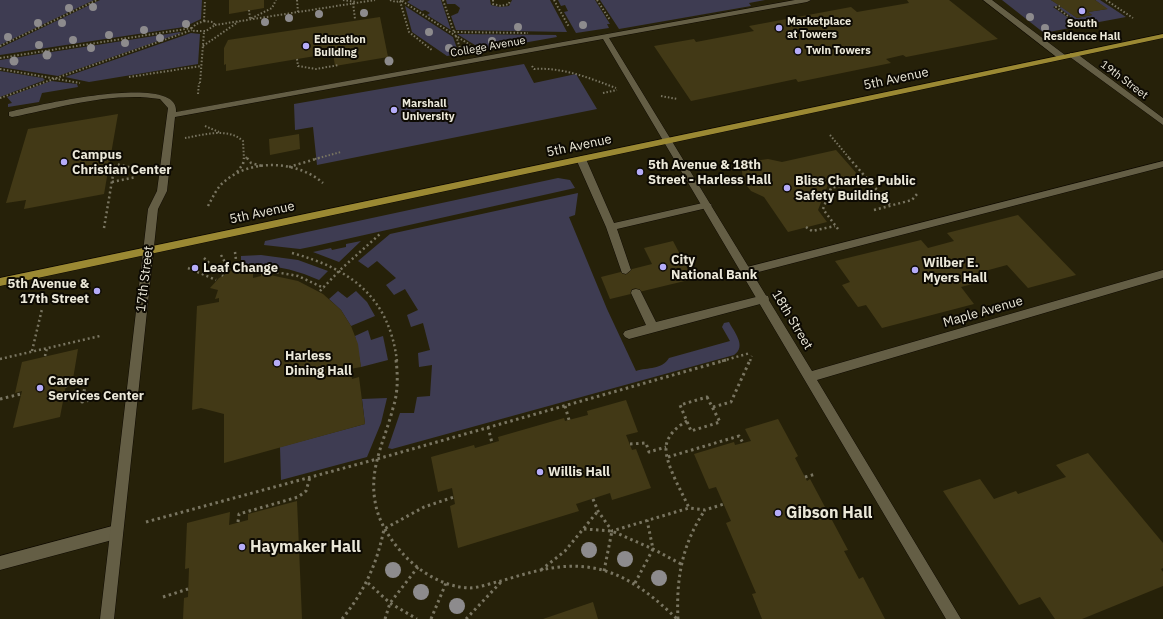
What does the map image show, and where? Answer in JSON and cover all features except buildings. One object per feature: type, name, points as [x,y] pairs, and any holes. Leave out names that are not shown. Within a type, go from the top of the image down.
[{"type":"main road","name":"5th Avenue","points":[[0,282],[1163,36]]},
{"type":"street","name":"College Avenue","points":[[172,115],[807,0]]},
{"type":"street","points":[[987,0],[1062,57]]},
{"type":"street","name":"18th Street","points":[[605,37],[666,140],[747,271],[954,619]]},
{"type":"street","name":"19th Street","points":[[1073,55],[1163,122]]},
{"type":"street","points":[[12,114],[113,97],[141,94],[164,98],[172,108],[172,115]]},
{"type":"street","name":"17th Street","points":[[106,619],[153,209],[162,191],[172,115]]},
{"type":"street","points":[[581,159],[611,227],[626,270]]},
{"type":"street","points":[[747,271],[1163,164]]},
{"type":"street","points":[[611,227],[707,205]]},
{"type":"street","name":"Maple Avenue","points":[[810,377],[1163,274]]},
{"type":"street","points":[[636,293],[653,328]]},
{"type":"street","points":[[629,334],[764,300]]},
{"type":"street","points":[[0,563],[116,532]]},
{"type":"path","points":[[0,46],[97,0]]},
{"type":"path","points":[[204,21],[205,0]]},
{"type":"path","points":[[250,19],[272,8],[276,0]]},
{"type":"path","points":[[297,0],[298,12]]},
{"type":"path","points":[[343,0],[358,2]]},
{"type":"path","points":[[0,98],[192,29],[194,24],[204,21],[213,22],[215,24],[240,21],[375,0]]},
{"type":"path","points":[[390,0],[402,1],[475,48]]},
{"type":"path","points":[[443,0],[453,33]]},
{"type":"path","points":[[493,0],[494,4],[499,6],[507,5],[510,0]]},
{"type":"path","points":[[554,0],[572,34]]},
{"type":"path","points":[[598,0],[612,23]]},
{"type":"path","points":[[1106,0],[1133,18]]},
{"type":"path","points":[[402,1],[408,32],[435,52]]},
{"type":"path","points":[[353,3],[355,19]]},
{"type":"path","points":[[1060,6],[1056,7],[1084,28]]},
{"type":"path","points":[[250,10],[250,19]]},
{"type":"path","points":[[202,46],[240,21]]},
{"type":"path","points":[[0,58],[192,29],[197,32],[204,32],[211,30],[215,24]]},
{"type":"path","points":[[200,83],[204,32]]},
{"type":"path","points":[[453,33],[533,33]]},
{"type":"path","points":[[297,59],[298,66],[310,69],[339,65]]},
{"type":"path","points":[[531,64],[534,68],[543,67],[572,73],[622,90],[603,93]]},
{"type":"path","points":[[125,78],[201,66]]},
{"type":"path","points":[[0,69],[86,84]]},
{"type":"path","points":[[659,95],[677,99]]},
{"type":"path","points":[[184,139],[221,132],[234,135],[244,140],[244,164],[235,174],[220,185],[208,206]]},
{"type":"path","points":[[830,135],[891,206]]},
{"type":"path","points":[[289,168],[298,163],[341,152]]},
{"type":"path","points":[[245,157],[255,165],[289,168],[309,172],[323,182]]},
{"type":"path","points":[[104,228],[116,164],[137,169]]},
{"type":"path","points":[[235,174],[247,170],[266,167]]},
{"type":"path","points":[[112,182],[136,177]]},
{"type":"path","points":[[842,235],[823,209],[831,188],[868,179]]},
{"type":"path","points":[[840,180],[844,184]]},
{"type":"path","points":[[874,210],[912,200],[917,194]]},
{"type":"path","points":[[806,227],[812,230],[835,226]]},
{"type":"path","points":[[320,291],[340,270],[380,234]]},
{"type":"path","points":[[235,252],[237,268]]},
{"type":"path","points":[[292,253],[316,259],[340,270],[355,280],[370,295],[387,323],[395,345],[398,370],[396,397],[377,459],[374,498],[384,529],[396,546],[418,567],[446,583],[470,588],[541,570],[575,566],[604,571],[635,584],[660,601],[678,619]]},
{"type":"path","points":[[222,255],[230,271]]},
{"type":"path","points":[[204,258],[223,276]]},
{"type":"path","points":[[188,268],[216,280]]},
{"type":"path","points":[[252,268],[288,273],[316,282],[324,288]]},
{"type":"path","points":[[32,351],[42,309]]},
{"type":"path","points":[[0,359],[100,336]]},
{"type":"path","points":[[45,356],[47,348]]},
{"type":"path","points":[[146,522],[751,355],[731,402],[713,408]]},
{"type":"path","points":[[65,386],[86,381],[82,402],[90,400]]},
{"type":"path","points":[[0,399],[21,394]]},
{"type":"path","points":[[707,397],[720,422],[691,431],[687,421],[680,405],[707,397]]},
{"type":"path","points":[[565,406],[569,420]]},
{"type":"path","points":[[687,421],[675,428],[666,447],[668,457],[689,508]]},
{"type":"path","points":[[488,427],[492,443]]},
{"type":"path","points":[[668,457],[739,436],[742,443]]},
{"type":"path","points":[[630,444],[646,444],[649,452],[666,447]]},
{"type":"path","points":[[805,477],[816,474]]},
{"type":"path","points":[[238,522],[239,514],[298,497],[306,491],[310,477]]},
{"type":"path","points":[[384,529],[424,507],[454,497]]},
{"type":"path","points":[[593,499],[598,511],[612,531],[604,571]]},
{"type":"path","points":[[612,531],[689,508],[705,510],[724,504]]},
{"type":"path","points":[[678,619],[677,599],[681,564],[686,543],[694,524],[705,510]]},
{"type":"path","points":[[541,570],[565,551],[598,511]]},
{"type":"path","points":[[635,584],[654,549],[647,520]]},
{"type":"path","points":[[342,619],[352,607],[374,572],[381,549],[384,529]]},
{"type":"path","points":[[584,529],[612,531],[654,549],[681,564]]},
{"type":"path","points":[[385,619],[390,603],[418,567]]},
{"type":"path","points":[[466,619],[502,581]]},
{"type":"path","points":[[368,583],[390,603],[417,619]]},
{"type":"path","points":[[431,619],[446,583]]},
{"type":"path","points":[[164,597],[188,589]]},
{"type":"shaded area","points":[[0,0],[94,0],[0,45]]},
{"type":"shaded area","points":[[100,0],[202,0],[201,19],[184,27],[0,55],[0,48]]},
{"type":"shaded area","points":[[410,0],[441,0],[451,30],[427,15],[430,13],[425,10],[422,11],[407,2]]},
{"type":"shaded area","points":[[446,0],[490,0],[491,5],[500,7],[509,6],[512,0],[550,0],[567,32],[456,30],[451,16],[458,13],[460,8],[455,4],[447,4]]},
{"type":"shaded area","points":[[558,0],[595,0],[610,24],[607,24],[609,28],[576,33],[564,12],[568,11],[565,5],[561,6]]},
{"type":"shaded area","points":[[600,0],[765,0],[749,3],[751,6],[619,29]]},
{"type":"shaded area","points":[[1002,0],[1051,0],[1059,5],[1053,7],[1080,26],[1044,33]]},
{"type":"shaded area","points":[[1095,0],[1100,0],[1126,17],[1083,25],[1059,8],[1062,7],[1077,18],[1092,15],[1088,12],[1107,9]]},
{"type":"shaded area","points":[[405,6],[453,37],[459,54],[447,56],[412,32]]},
{"type":"shaded area","points":[[181,33],[58,76],[0,67],[0,60]]},
{"type":"shaded area","points":[[191,33],[200,34],[198,64],[89,82],[65,77]]},
{"type":"shaded area","points":[[457,34],[556,35],[557,37],[483,50]]},
{"type":"shaded area","points":[[524,64],[534,83],[576,74],[597,109],[317,165],[313,127],[295,130],[294,104]]},
{"type":"shaded area","points":[[0,71],[43,78],[45,80],[0,97]]},
{"type":"shaded area","points":[[51,81],[77,84],[78,87],[42,93],[39,102],[8,107],[8,104],[12,103],[7,97]]},
{"type":"shaded area","points":[[558,178],[570,180],[575,188],[300,249],[264,245],[265,241]]},
{"type":"shaded area","points":[[578,193],[575,215],[569,217],[607,309],[636,371],[663,365],[669,358],[730,341],[722,327],[724,323],[729,322],[738,339],[738,351],[734,355],[392,449],[388,448],[400,413],[414,413],[417,397],[430,396],[432,365],[419,367],[418,353],[430,350],[423,323],[411,327],[407,315],[418,310],[405,289],[394,295],[386,285],[396,278],[377,261],[368,268],[358,261],[390,234]]},
{"type":"shaded area","points":[[361,241],[339,262],[313,252],[331,248],[332,250],[346,247],[346,244]]},
{"type":"shaded area","points":[[261,255],[298,260],[328,271],[319,280],[291,270],[271,266],[241,267],[241,256]]},
{"type":"shaded area","points":[[338,291],[347,298],[356,291],[367,302],[375,316],[351,326],[341,310],[329,299]]},
{"type":"shaded area","points":[[368,330],[371,340],[383,336],[388,360],[361,367],[355,336]]},
{"type":"shaded area","points":[[387,398],[381,423],[367,457],[281,480],[280,447],[365,424],[362,399]]},
{"type":"place","name":"South Residence Hall","points":[[1082,11]]},
{"type":"place","name":"Marketplace at Towers","points":[[779,28]]},
{"type":"place","name":"Education Building","points":[[306,46]]},
{"type":"place","name":"Twin Towers","points":[[798,51]]},
{"type":"place","name":"Marshall University","points":[[394,110]]},
{"type":"place","name":"Campus Christian Center","points":[[64,162]]},
{"type":"place","name":"5th Avenue & 18th Street - Harless Hall","points":[[640,172]]},
{"type":"place","name":"Bliss Charles Public Safety Building","points":[[787,188]]},
{"type":"place","name":"City National Bank","points":[[663,267]]},
{"type":"place","name":"Leaf Change","points":[[195,268]]},
{"type":"place","name":"Wilber E. Myers Hall","points":[[915,270]]},
{"type":"place","name":"5th Avenue & 17th Street","points":[[97,291]]},
{"type":"place","name":"Harless Dining Hall","points":[[277,363]]},
{"type":"place","name":"Career Services Center","points":[[40,388]]},
{"type":"place","name":"Willis Hall","points":[[540,472]]},
{"type":"place","name":"Gibson Hall","points":[[778,513]]},
{"type":"place","name":"Haymaker Hall","points":[[242,547]]}]
